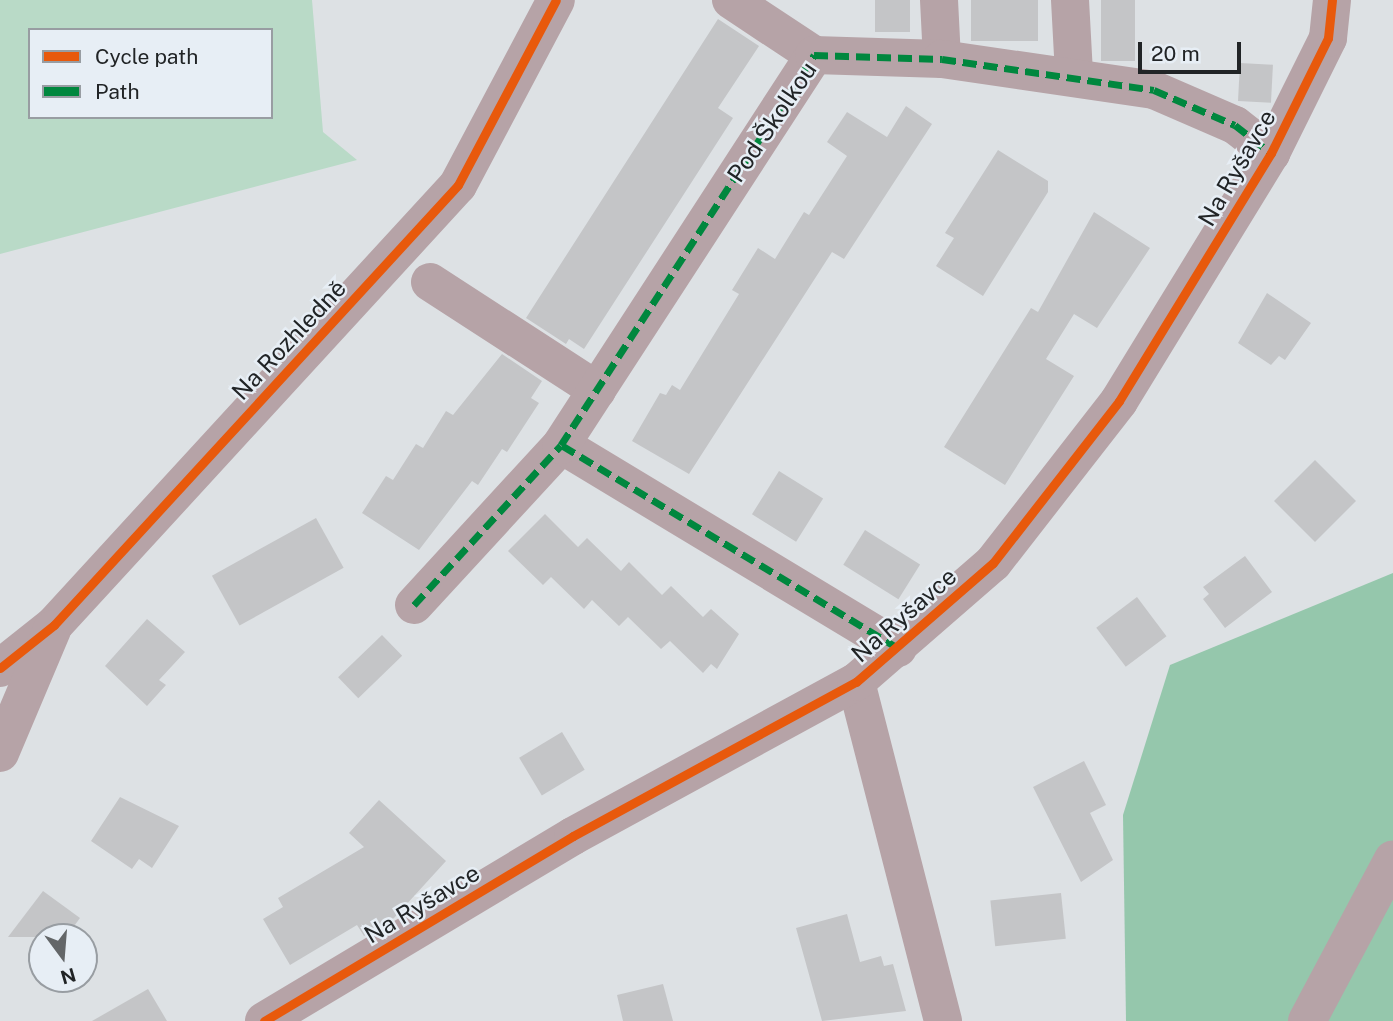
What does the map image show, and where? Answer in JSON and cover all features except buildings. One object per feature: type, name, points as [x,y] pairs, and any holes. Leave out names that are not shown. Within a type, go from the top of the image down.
[{"type":"street","name":"Na Rozhledně","points":[[0,668],[54,625],[458,185],[556,0]]},
{"type":"street","points":[[731,0],[814,55]]},
{"type":"street","points":[[939,0],[942,59]]},
{"type":"street","points":[[1070,0],[1074,75]]},
{"type":"street","name":"Na Ryšavce","points":[[264,1021],[573,836],[856,682],[993,563],[1119,401],[1271,153],[1328,38],[1332,0]]},
{"type":"street","name":"Pod Školkou","points":[[414,605],[561,445],[814,55],[942,59],[1074,75],[1154,90],[1196,106],[1271,153]]},
{"type":"street","points":[[430,282],[597,390]]},
{"type":"street","points":[[561,445],[898,648]]},
{"type":"street","points":[[0,753],[54,625]]},
{"type":"street","points":[[856,682],[943,1021]]},
{"type":"street","points":[[1307,1021],[1393,859]]},
{"type":"green space","points":[[0,0],[312,0],[323,132],[357,160],[0,254]]},
{"type":"green space","points":[[1393,573],[1393,1021],[1126,1021],[1123,815],[1170,665]]},
{"type":"marked path","points":[[898,648],[561,445],[814,55],[942,59],[1154,90],[1235,125],[1271,153]]},
{"type":"marked path","points":[[414,605],[561,445]]},
{"type":"cycle path","points":[[0,668],[54,625],[458,185],[556,0]]},
{"type":"cycle path","points":[[264,1021],[573,836],[856,682],[993,563],[1119,401],[1271,153],[1328,38],[1332,0]]}]
